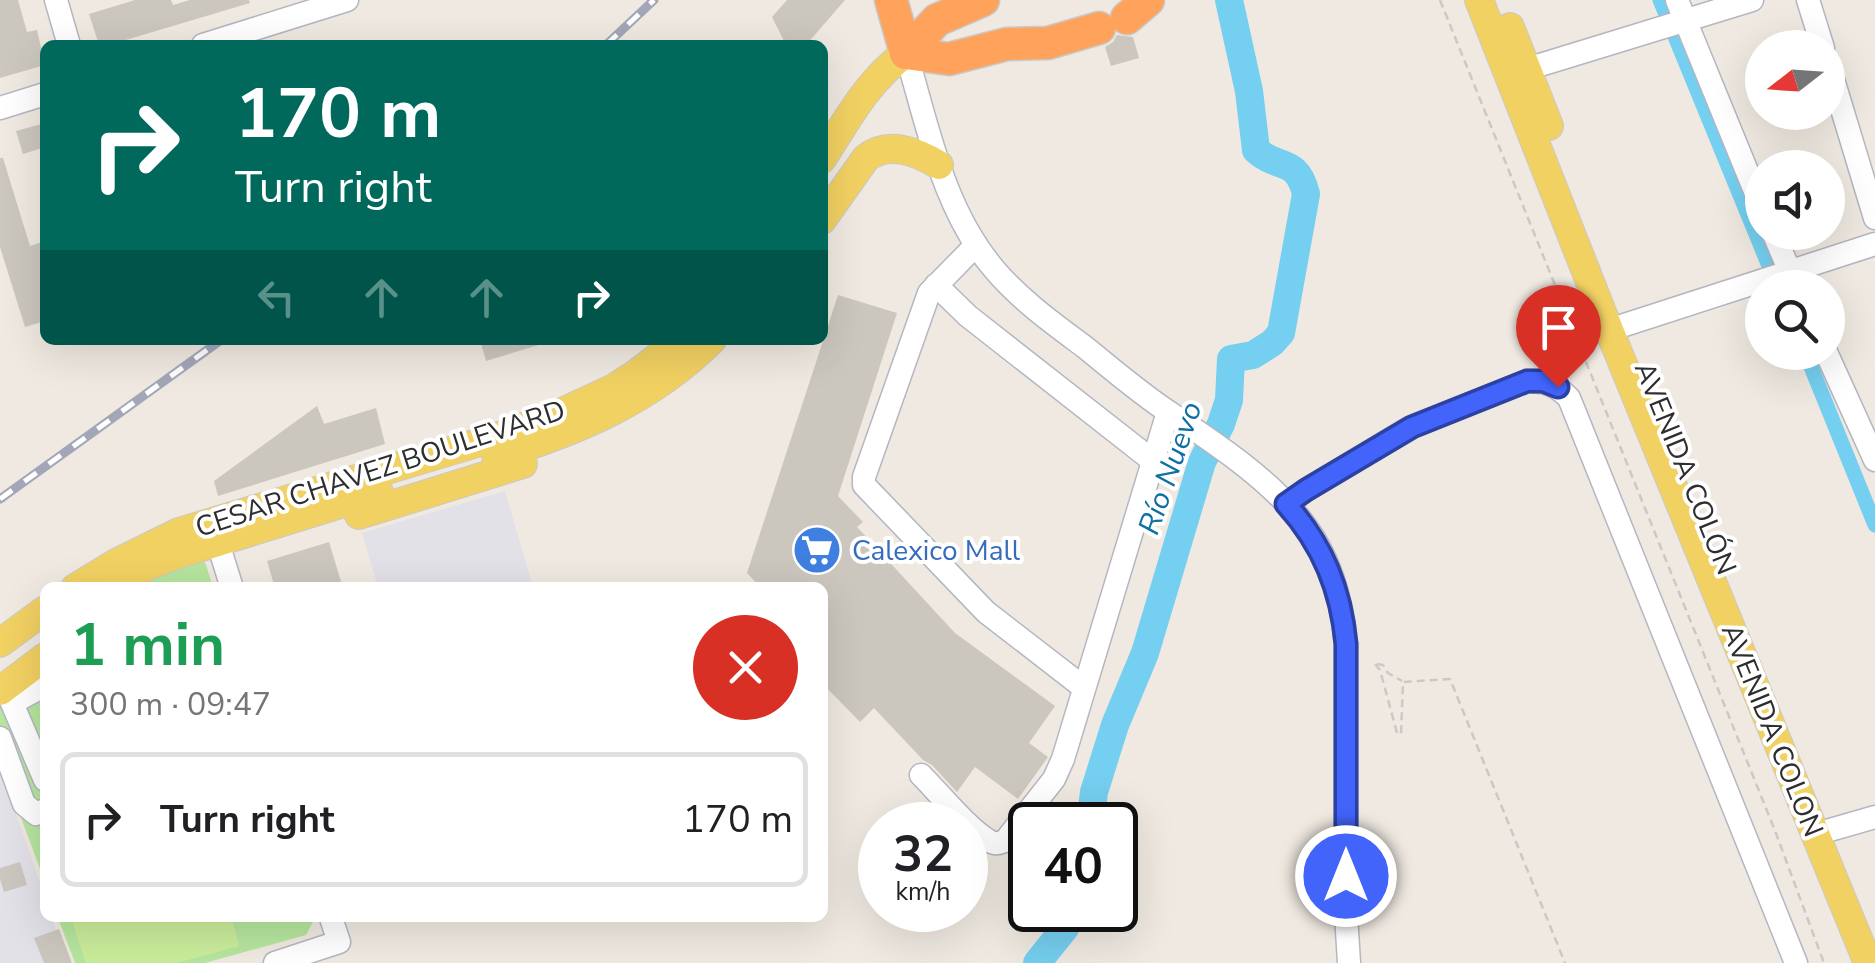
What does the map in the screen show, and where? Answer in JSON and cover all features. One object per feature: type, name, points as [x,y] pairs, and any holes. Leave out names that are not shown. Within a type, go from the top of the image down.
[{"type":"highway","points":[[890,0],[906,53]]},
{"type":"highway","points":[[906,53],[937,20],[983,0]]},
{"type":"highway","points":[[906,53],[949,59],[1006,44],[1048,43],[1125,16]]},
{"type":"main road","points":[[1478,0],[1618,327]]},
{"type":"main road","points":[[1499,0],[1618,327]]},
{"type":"main road","points":[[828,149],[866,90],[906,53]]},
{"type":"main road","points":[[828,212],[874,152],[912,151],[940,165]]},
{"type":"main road","name":"AVENIDA COLON","points":[[1618,327],[1825,831],[1868,963]]},
{"type":"main road","name":"CESAR CHAVEZ BOULEVARD","points":[[85,582],[179,532],[544,420],[614,388],[674,345]]},
{"type":"main road","name":"CESAR CHAVEZ BOULEVARD","points":[[123,582],[148,566],[192,549],[540,443],[590,423],[636,400],[676,373],[707,345]]},
{"type":"main road","points":[[156,582],[222,556],[580,446],[641,416],[674,394],[728,345]]},
{"type":"main road","points":[[0,643],[40,614]]},
{"type":"main road","points":[[0,668],[40,640]]},
{"type":"main road","points":[[4,701],[40,662]]},
{"type":"main road","points":[[1825,831],[1875,934]]},
{"type":"street","points":[[56,0],[68,40]]},
{"type":"street","points":[[1527,69],[1680,10],[1752,0]]},
{"type":"street","points":[[1808,0],[1817,30]]},
{"type":"street","points":[[218,40],[338,1]]},
{"type":"street","points":[[1680,10],[1745,167]]},
{"type":"street","points":[[906,53],[956,210],[976,246],[1010,287],[1241,463],[1286,504],[1323,554],[1343,612],[1346,644],[1349,963]]},
{"type":"street","points":[[0,108],[40,96]]},
{"type":"street","points":[[1845,119],[1875,218]]},
{"type":"street","points":[[1816,270],[1875,244]]},
{"type":"street","points":[[976,246],[929,293],[864,484],[986,612],[1083,686]]},
{"type":"street","points":[[936,284],[968,316],[1152,461]]},
{"type":"street","points":[[1618,327],[1745,293]]},
{"type":"street","points":[[1834,370],[1875,460]]},
{"type":"street","points":[[1286,504],[1412,427],[1527,381],[1543,381],[1558,387],[1569,398],[1796,963]]},
{"type":"street","points":[[921,775],[990,842],[999,844],[1054,779],[1152,461],[1177,417]]},
{"type":"street","points":[[222,556],[230,582]]},
{"type":"street","points":[[40,687],[4,701],[40,770]]},
{"type":"street","points":[[0,738],[24,804],[36,814],[40,812]]},
{"type":"street","points":[[1825,831],[1875,817]]},
{"type":"street","points":[[275,963],[339,942],[333,922]]},
{"type":"path","points":[[1440,0],[1824,963]]},
{"type":"path","points":[[1403,682],[1397,734],[1375,664],[1383,665],[1403,682],[1450,680],[1565,963]]},
{"type":"shaded area","points":[[505,491],[532,582],[377,582],[362,533]]},
{"type":"shaded area","points":[[0,768],[40,883],[40,922],[53,922],[68,963],[0,963]]},
{"type":"green space","points":[[199,552],[211,582],[141,582]]},
{"type":"green space","points":[[40,652],[40,869],[5,775],[0,745],[0,681]]},
{"type":"green space","points":[[60,922],[313,922],[306,935],[205,963],[75,963]]},
{"type":"green space","points":[[72,922],[233,922],[239,946],[177,963],[86,963]]},
{"type":"building","points":[[0,0],[18,0],[27,32],[37,30],[40,66],[0,78]]},
{"type":"building","points":[[135,0],[171,0],[173,5],[190,0],[250,3],[126,40],[97,40],[89,14]]},
{"type":"building","points":[[787,0],[845,0],[810,40],[784,40],[772,17]]},
{"type":"building","points":[[1117,35],[1133,37],[1139,58],[1111,66],[1105,47]]},
{"type":"building","points":[[40,124],[40,149],[23,154],[16,131]]},
{"type":"building","points":[[3,158],[30,246],[40,243],[40,322],[25,327],[0,247]]},
{"type":"building","name":"Calexico Mall","points":[[838,295],[897,313],[838,496],[863,522],[857,527],[955,633],[1055,706],[1029,743],[1048,757],[1018,799],[975,767],[957,792],[874,708],[860,722],[828,689],[828,582],[755,582],[747,573],[822,345],[828,345],[828,326]]},
{"type":"building","points":[[481,345],[538,345],[486,361]]},
{"type":"building","points":[[317,406],[324,424],[376,408],[385,444],[218,496],[214,481]]},
{"type":"building","points":[[329,542],[341,582],[273,582],[267,561]]},
{"type":"building","points":[[20,862],[27,885],[4,892],[0,868]]},
{"type":"building","points":[[59,929],[72,963],[44,963],[34,938]]},
{"type":"waterway","name":"Río Nuevo","points":[[1093,802],[1115,725],[1145,653],[1202,462],[1229,400],[1231,359],[1253,355],[1281,333],[1306,194],[1292,169],[1256,150],[1249,91],[1229,0]]},
{"type":"waterway","points":[[1660,0],[1771,270]]},
{"type":"waterway","points":[[1812,370],[1875,525]]},
{"type":"waterway","name":"Río Nuevo","points":[[1037,963],[1062,932]]},
{"type":"railway","points":[[611,40],[654,0]]},
{"type":"railway","points":[[0,499],[214,345]]},
{"type":"place","name":"Calexico Mall","points":[[817,550]]},
{"type":"route","points":[[1346,876],[1343,612],[1323,554],[1286,504],[1412,427],[1527,381],[1543,381],[1558,387]]}]
